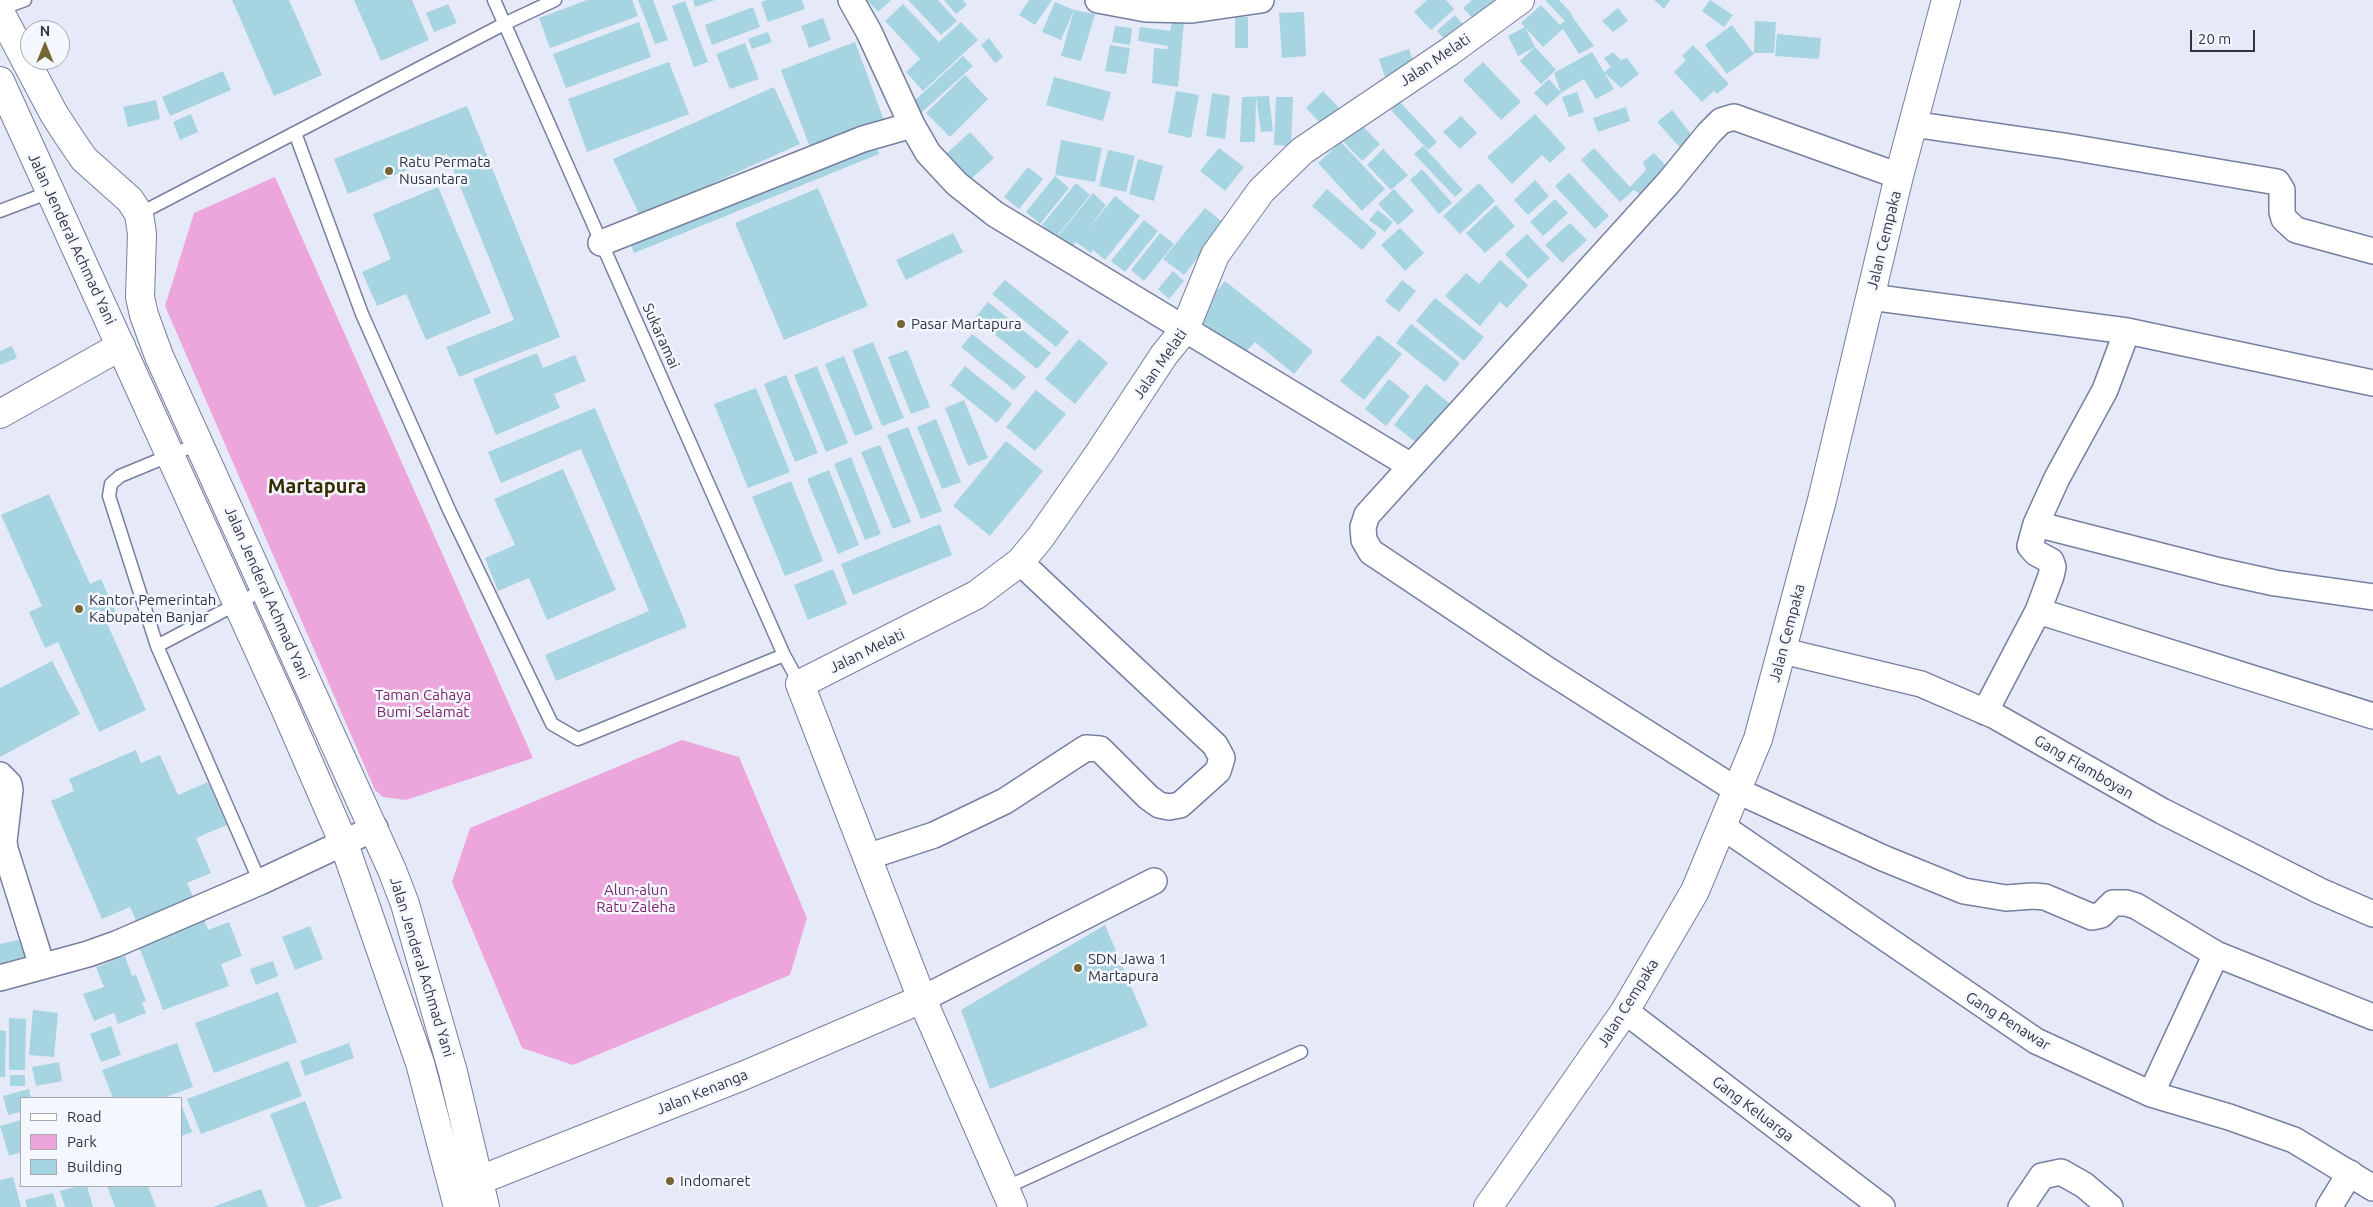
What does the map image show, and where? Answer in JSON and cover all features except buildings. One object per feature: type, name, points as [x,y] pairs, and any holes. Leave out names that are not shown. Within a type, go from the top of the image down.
[{"type":"main road","name":"Jalan Melati","points":[[800,684],[976,595],[1020,562],[1040,538],[1164,355],[1185,329],[1216,255],[1261,191],[1302,151],[1449,52],[1520,0]]},
{"type":"main road","name":"Jalan Cempaka","points":[[1488,1207],[1625,1011],[1695,892],[1758,739],[1783,651],[1912,124],[1946,0]]},
{"type":"main road","points":[[0,10],[54,114],[75,147],[84,160],[130,200],[139,214]]},
{"type":"main road","name":"Jalan Jenderal Achmad Yani","points":[[0,81],[237,603],[344,844],[420,1063],[456,1206]]},
{"type":"main road","name":"Jalan Jenderal Achmad Yani","points":[[139,214],[142,234],[140,297],[144,315],[160,356],[375,828],[405,904],[453,1072],[485,1207]]},
{"type":"main road","points":[[0,414],[121,346]]},
{"type":"main road","points":[[800,684],[922,999],[1009,1198]]},
{"type":"main road","name":"Jalan Kenanga","points":[[480,1180],[745,1075],[922,999]]},
{"type":"street","points":[[851,0],[869,32],[912,125],[928,153],[958,184],[995,214],[1411,466]]},
{"type":"street","points":[[1098,0],[1146,9],[1192,10],[1260,0]]},
{"type":"street","points":[[1899,176],[1734,117],[1721,121],[1662,189],[1367,515],[1363,527],[1364,540],[1371,552],[1543,667],[1738,790],[1883,858],[1964,891],[2006,898],[2045,897],[2092,917],[2101,915],[2114,903],[2126,903],[2136,906],[2216,954],[2373,1018]]},
{"type":"street","points":[[1912,124],[2064,146],[2277,182],[2282,190],[2282,212],[2284,219],[2296,230],[2373,251]]},
{"type":"street","points":[[601,243],[862,139],[912,125]]},
{"type":"street","points":[[1870,297],[2126,331],[2373,383]]},
{"type":"street","points":[[1985,712],[2038,611],[2053,567],[2048,558],[2036,552],[2030,546],[2036,524],[2057,478],[2105,390],[2126,331]]},
{"type":"street","points":[[2036,524],[2257,579],[2373,597]]},
{"type":"street","points":[[867,857],[934,835],[1005,801],[1086,748],[1100,749],[1148,797],[1159,805],[1169,807],[1180,805],[1218,771],[1222,758],[1215,745],[1020,562]]},
{"type":"street","points":[[2038,611],[2373,716]]},
{"type":"street","name":"Gang Flamboyan","points":[[1783,651],[1921,684],[1985,712],[2162,811],[2320,891],[2373,914]]},
{"type":"street","points":[[0,775],[9,784],[10,790],[4,841],[5,849],[42,966]]},
{"type":"street","name":"Gang Penawar","points":[[1723,827],[2036,1042],[2151,1094],[2229,1116],[2294,1140],[2373,1188]]},
{"type":"street","points":[[0,978],[116,944],[260,882],[375,828]]},
{"type":"street","points":[[922,999],[1008,958],[1154,881]]},
{"type":"street","points":[[2151,1094],[2216,954]]},
{"type":"street","name":"Gang Keluarga","points":[[1625,1011],[1882,1207]]},
{"type":"street","points":[[2021,1207],[2042,1176],[2061,1172],[2084,1185],[2110,1207]]},
{"type":"street","points":[[2329,1207],[2350,1173]]},
{"type":"lane","points":[[0,10],[25,0]]},
{"type":"lane","name":"Sukaramai","points":[[494,0],[784,655],[800,684]]},
{"type":"lane","points":[[139,214],[504,24],[556,0]]},
{"type":"lane","points":[[295,133],[362,314],[450,512],[552,724],[578,739],[784,655]]},
{"type":"lane","points":[[0,211],[50,192]]},
{"type":"lane","points":[[200,442],[120,476],[111,484],[109,496],[157,646],[190,726],[260,882]]},
{"type":"lane","points":[[157,646],[265,589]]},
{"type":"lane","points":[[1009,1198],[1301,1052]]},
{"type":"green space","name":"Taman Cahaya Bumi Selamat","points":[[275,177],[533,758],[406,800],[383,797],[375,790],[165,306],[194,213]]},
{"type":"green space","name":"Alun-alun Ratu Zaleha","points":[[682,740],[739,757],[807,918],[790,975],[573,1065],[522,1048],[452,882],[470,828]]},
{"type":"place","name":"Ratu Permata Nusantara","points":[[389,171]]},
{"type":"place","name":"Pasar Martapura","points":[[901,324]]},
{"type":"place","name":"Kantor Pemerintah Kabupaten Banjar","points":[[79,609]]},
{"type":"place","name":"SDN Jawa 1 Martapura","points":[[1078,968]]},
{"type":"place","name":"Indomaret","points":[[670,1181]]},
{"type":"district","name":"Martapura","points":[[317,486]]}]
